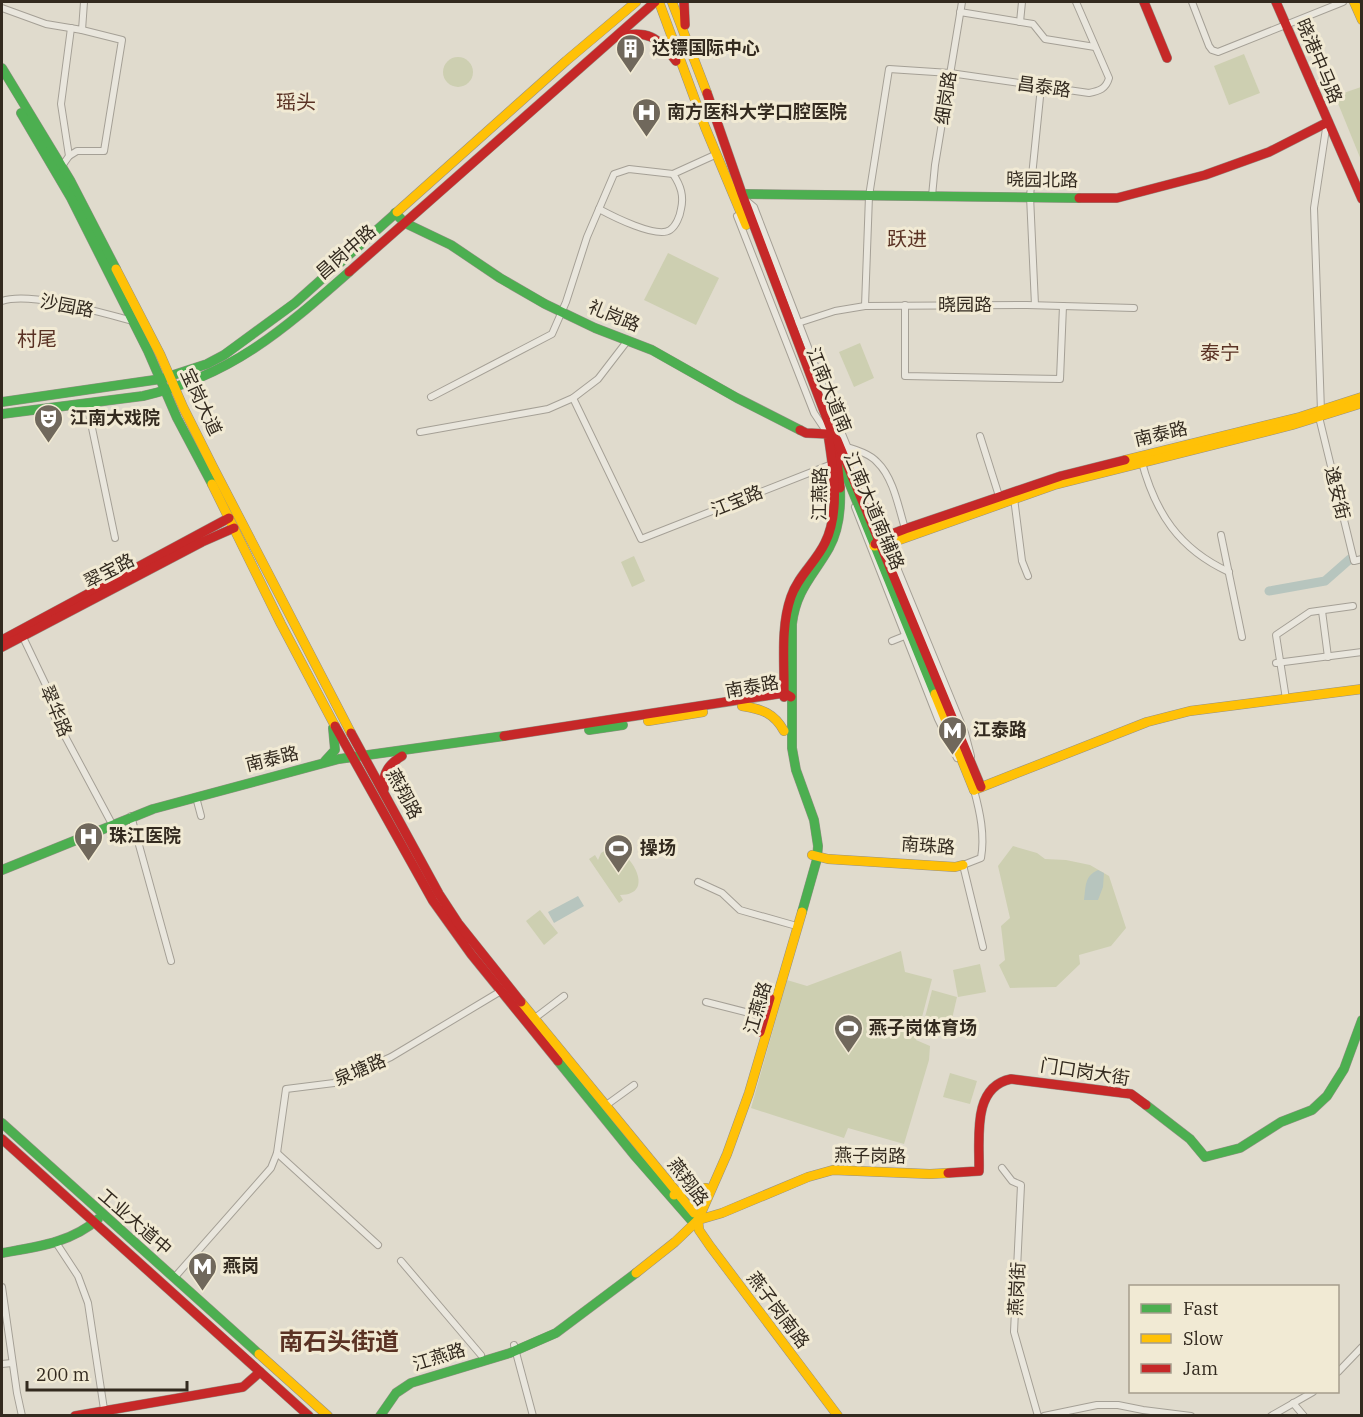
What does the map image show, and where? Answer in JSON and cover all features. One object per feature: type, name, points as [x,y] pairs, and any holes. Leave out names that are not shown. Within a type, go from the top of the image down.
[{"type":"main road","points":[[601,32],[624,2]]},
{"type":"main road","name":"昌岗中路","points":[[2,402],[166,378],[207,364],[224,355],[295,303],[636,2]]},
{"type":"main road","name":"昌岗中路","points":[[2,414],[170,389],[226,367],[272,337],[657,2]]},
{"type":"main road","name":"江南大道南","points":[[657,2],[717,154],[739,196]]},
{"type":"main road","name":"江南大道南","points":[[672,2],[687,37],[739,196],[803,362],[882,542],[977,788]]},
{"type":"main road","points":[[684,2],[687,37]]},
{"type":"main road","points":[[1144,2],[1167,58]]},
{"type":"main road","name":"晓港中马路","points":[[1276,2],[1362,199]]},
{"type":"main road","points":[[1349,2],[1362,28]]},
{"type":"main road","points":[[1354,2],[1362,20]]},
{"type":"main road","points":[[613,38],[638,33],[656,37],[685,73]]},
{"type":"main road","name":"宝岗大道","points":[[2,68],[62,166],[166,378],[177,418],[352,759]]},
{"type":"main road","name":"宝岗大道","points":[[2,79],[63,182],[133,321],[166,378]]},
{"type":"main road","name":"晓园北路","points":[[739,196],[1117,198],[1205,175],[1269,152],[1328,122]]},
{"type":"main road","name":"礼岗路","points":[[395,213],[405,223],[452,245],[506,282],[561,312],[661,355],[799,430],[813,435],[834,432]]},
{"type":"main road","points":[[374,232],[381,232],[384,237],[383,242]]},
{"type":"main road","name":"宝岗大道","points":[[170,389],[183,407],[365,757]]},
{"type":"main road","name":"南泰路","points":[[1320,414],[1362,397]]},
{"type":"main road","name":"南泰路","points":[[882,542],[999,496],[1061,476],[1141,459],[1359,404]]},
{"type":"main road","name":"江燕路","points":[[694,1218],[738,1112],[816,855],[787,762],[784,731],[795,604],[806,579],[834,536],[838,517],[837,455],[834,432]]},
{"type":"main road","name":"江燕路","points":[[380,1416],[396,1393],[411,1383],[515,1348],[550,1330],[582,1308],[694,1218],[727,1155],[749,1093],[816,855],[817,831],[793,759],[787,696],[786,621],[788,604],[799,581],[829,535],[832,511],[834,432]]},
{"type":"main road","name":"江南大道南","points":[[837,455],[855,497],[882,542]]},
{"type":"main road","name":"南泰路","points":[[906,533],[1141,459]]},
{"type":"main road","points":[[839,500],[846,496],[855,497]]},
{"type":"main road","name":"翠宝路","points":[[2,647],[21,633],[229,518]]},
{"type":"main road","name":"翠宝路","points":[[2,640],[21,633],[234,528]]},
{"type":"main road","points":[[252,567],[258,569],[263,563]]},
{"type":"main road","points":[[262,587],[265,582],[273,582]]},
{"type":"main road","name":"江南大道南","points":[[910,614],[908,634],[952,727]]},
{"type":"main road","points":[[977,788],[1146,722],[1190,711],[1362,689]]},
{"type":"main road","name":"南泰路","points":[[365,757],[402,756],[604,728],[742,706],[787,696]]},
{"type":"main road","name":"南泰路","points":[[2,872],[132,818],[230,787],[320,764],[787,696]]},
{"type":"main road","points":[[742,706],[759,708],[772,714],[780,722],[784,731]]},
{"type":"main road","points":[[320,764],[327,760],[335,750],[330,717]]},
{"type":"main road","points":[[340,736],[348,737],[351,732]]},
{"type":"main road","points":[[385,794],[384,774],[390,764],[402,756]]},
{"type":"main road","name":"燕翔路","points":[[365,757],[425,870],[458,924],[674,1195]]},
{"type":"main road","name":"南泰路","points":[[2,872],[111,824],[352,759]]},
{"type":"main road","name":"燕翔路","points":[[352,759],[441,915],[501,991],[694,1218]]},
{"type":"main road","name":"南珠路","points":[[816,855],[899,864],[955,867],[963,865]]},
{"type":"main road","name":"门口岗大街","points":[[979,1171],[984,1099],[994,1086],[1011,1079],[1131,1094],[1191,1139],[1205,1157],[1235,1149],[1281,1122],[1312,1110],[1327,1096],[1344,1069],[1362,1020]]},
{"type":"main road","name":"工业大道中","points":[[2,1123],[328,1416]]},
{"type":"main road","points":[[2,1139],[309,1416]]},
{"type":"main road","name":"燕子岗路","points":[[694,1218],[717,1216],[808,1177],[833,1170],[930,1174],[979,1171]]},
{"type":"main road","points":[[674,1195],[706,1188]]},
{"type":"main road","points":[[2,1253],[55,1242],[84,1231],[102,1215]]},
{"type":"main road","name":"燕子岗南路","points":[[694,1218],[704,1238],[836,1415]]},
{"type":"main road","name":"江燕路","points":[[372,1416],[393,1388],[408,1377],[481,1355],[515,1348]]},
{"type":"main road","points":[[75,1416],[106,1413],[243,1387],[260,1372]]},
{"type":"street","points":[[82,30],[84,2]]},
{"type":"street","name":"细岗路","points":[[932,196],[962,2]]},
{"type":"street","points":[[1020,22],[1022,2]]},
{"type":"street","name":"昌泰路","points":[[869,196],[889,69],[950,73],[1089,93],[1099,91],[1107,85],[1109,78],[1076,2]]},
{"type":"street","points":[[1192,2],[1212,50],[1218,51],[1343,2]]},
{"type":"street","points":[[2,8],[46,24],[122,40],[104,151],[77,151],[69,156],[62,166]]},
{"type":"street","points":[[960,12],[1033,24],[1045,39],[1095,47]]},
{"type":"street","points":[[69,156],[61,104],[71,28]]},
{"type":"street","points":[[1035,305],[1030,196],[1041,87]]},
{"type":"street","points":[[1320,414],[1314,208],[1328,122]]},
{"type":"street","points":[[431,396],[552,334],[587,237],[614,174],[629,169],[674,174],[717,154]]},
{"type":"street","points":[[599,209],[638,228],[663,232],[670,230],[680,217],[683,199],[680,184],[674,174]]},
{"type":"street","points":[[865,306],[869,196]]},
{"type":"street","points":[[776,292],[798,323],[803,362]]},
{"type":"street","name":"沙园路","points":[[2,301],[9,298],[32,299],[133,321]]},
{"type":"street","points":[[905,305],[905,376],[1060,379],[1063,306]]},
{"type":"street","name":"晓园路","points":[[798,323],[835,311],[865,306],[1035,305],[1134,308]]},
{"type":"street","points":[[420,432],[548,409],[573,398],[598,379],[628,340]]},
{"type":"street","name":"江宝路","points":[[573,398],[641,539],[832,464]]},
{"type":"street","points":[[87,403],[115,538]]},
{"type":"street","name":"逸安街","points":[[1320,414],[1354,561],[1362,559]]},
{"type":"street","name":"江南大道南辅路","points":[[834,432],[847,447],[882,542]]},
{"type":"street","points":[[980,436],[999,496]]},
{"type":"street","points":[[847,447],[864,453],[878,462],[890,482],[906,533]]},
{"type":"street","points":[[1141,459],[1163,517],[1181,538],[1207,562],[1229,572]]},
{"type":"street","name":"江南大道南辅路","points":[[855,497],[854,505],[858,519],[908,634]]},
{"type":"street","points":[[1014,498],[1022,561],[1028,576]]},
{"type":"street","points":[[1221,535],[1242,637]]},
{"type":"street","points":[[1286,699],[1278,663],[1276,635],[1310,612],[1353,606]]},
{"type":"street","points":[[1322,611],[1328,657]]},
{"type":"street","name":"翠华路","points":[[21,633],[54,702],[52,712],[111,824]]},
{"type":"street","points":[[892,641],[908,634]]},
{"type":"street","points":[[1278,663],[1362,652]]},
{"type":"street","points":[[368,786],[378,781]]},
{"type":"street","points":[[977,788],[982,832],[981,858],[963,865],[983,947]]},
{"type":"street","points":[[197,801],[201,816]]},
{"type":"street","points":[[132,818],[171,961]]},
{"type":"street","points":[[698,882],[722,893],[740,910],[793,925]]},
{"type":"street","name":"泉塘路","points":[[174,1278],[271,1168],[277,1153],[285,1089],[334,1083],[380,1062],[501,991]]},
{"type":"street","points":[[535,1018],[564,996]]},
{"type":"street","points":[[706,1002],[765,1017]]},
{"type":"street","points":[[605,1106],[634,1084]]},
{"type":"street","points":[[277,1153],[378,1245]]},
{"type":"street","name":"燕岗街","points":[[1002,1168],[1012,1181],[1021,1185],[1014,1332],[1038,1416]]},
{"type":"street","points":[[55,1242],[78,1276],[88,1303],[106,1413]]},
{"type":"street","points":[[401,1261],[481,1355]]},
{"type":"street","points":[[2,1287],[22,1416]]},
{"type":"street","points":[[1339,1371],[1362,1347]]},
{"type":"street","points":[[515,1348],[533,1416]]},
{"type":"street","points":[[2,1364],[12,1363]]},
{"type":"street","points":[[1271,1416],[1311,1393]]},
{"type":"street","points":[[1293,1403],[1304,1416]]},
{"type":"street","points":[[1044,1416],[1097,1405],[1118,1405],[1191,1416]]},
{"type":"green space","points":[[1244,54],[1260,93],[1229,105],[1214,66]]},
{"type":"green space","points":[[458,57],[468,62],[473,72],[468,82],[458,87],[448,82],[443,72],[448,62]]},
{"type":"green space","points":[[1362,87],[1361,160],[1335,96]]},
{"type":"green space","points":[[668,253],[719,278],[696,325],[644,300]]},
{"type":"green space","points":[[860,343],[874,378],[854,387],[839,352]]},
{"type":"green space","points":[[634,556],[645,581],[632,587],[621,562]]},
{"type":"green space","points":[[1013,846],[1037,853],[1045,859],[1090,865],[1109,876],[1126,928],[1111,946],[1079,955],[1080,964],[1056,987],[1010,988],[999,965],[1005,960],[1001,926],[1010,918],[998,866]]},
{"type":"green space","name":"操场","points":[[611,847],[626,856],[637,872],[639,881],[637,888],[631,893],[620,895],[623,900],[619,903],[589,859],[595,855],[598,860],[601,853]]},
{"type":"green space","points":[[540,910],[558,933],[544,945],[526,921]]},
{"type":"green space","name":"燕子岗体育场","points":[[901,951],[905,972],[932,979],[916,1040],[930,1046],[929,1060],[904,1144],[848,1128],[844,1138],[751,1108],[787,980],[807,986]]},
{"type":"green space","points":[[980,964],[986,992],[958,997],[953,970]]},
{"type":"green space","points":[[932,990],[957,997],[949,1032],[923,1025]]},
{"type":"green space","points":[[950,1073],[977,1081],[970,1104],[943,1097]]},
{"type":"shaded area","points":[[1098,870],[1104,873],[1103,887],[1098,900],[1084,900],[1088,879],[1093,872]]},
{"type":"shaded area","points":[[578,896],[584,906],[554,923],[548,912]]},
{"type":"waterway","points":[[1269,591],[1325,581],[1350,559]]},
{"type":"traffic: fast","points":[[2,68],[70,180],[116,269]]},
{"type":"traffic: fast","points":[[21,113],[71,198],[148,351],[177,418],[212,484]]},
{"type":"traffic: fast","points":[[742,194],[1079,198]]},
{"type":"traffic: fast","points":[[2,402],[161,379],[207,364],[224,355],[295,303],[397,212]]},
{"type":"traffic: fast","points":[[395,213],[405,223],[451,245],[500,278],[545,304],[595,328],[652,350],[737,398],[800,430]]},
{"type":"traffic: fast","points":[[2,414],[143,396],[203,376],[229,363],[278,331],[349,272]]},
{"type":"traffic: fast","points":[[842,465],[935,694]]},
{"type":"traffic: fast","points":[[802,912],[817,859],[818,846],[814,820],[796,770],[792,748],[792,624],[801,592],[829,548],[835,534],[840,511],[840,488]]},
{"type":"traffic: fast","points":[[589,730],[623,725]]},
{"type":"traffic: fast","points":[[325,761],[335,750],[333,728]]},
{"type":"traffic: fast","points":[[2,870],[153,809],[339,759],[504,736]]},
{"type":"traffic: fast","points":[[1146,1105],[1190,1139],[1205,1157],[1240,1148],[1281,1122],[1312,1110],[1327,1096],[1344,1069],[1362,1020]]},
{"type":"traffic: fast","points":[[558,1061],[635,1156],[691,1220]]},
{"type":"traffic: fast","points":[[2,1123],[259,1354]]},
{"type":"traffic: fast","points":[[2,1253],[65,1239],[98,1219]]},
{"type":"traffic: fast","points":[[380,1416],[396,1393],[411,1383],[510,1353],[556,1333],[636,1273]]},
{"type":"traffic: slow","points":[[397,212],[566,61],[636,2]]},
{"type":"traffic: slow","points":[[659,2],[705,127],[746,225]]},
{"type":"traffic: slow","points":[[672,2],[707,93]]},
{"type":"traffic: slow","points":[[1354,2],[1362,20]]},
{"type":"traffic: slow","points":[[116,269],[160,354],[213,467],[351,733]]},
{"type":"traffic: slow","points":[[1125,460],[1300,417],[1362,397]]},
{"type":"traffic: slow","points":[[875,544],[874,546],[885,545],[1054,485],[1292,425],[1362,403]]},
{"type":"traffic: slow","points":[[212,484],[281,624],[335,726]]},
{"type":"traffic: slow","points":[[974,790],[1147,722],[1190,711],[1362,689]]},
{"type":"traffic: slow","points":[[935,694],[974,790]]},
{"type":"traffic: slow","points":[[742,706],[767,713],[784,731]]},
{"type":"traffic: slow","points":[[648,721],[703,712]]},
{"type":"traffic: slow","points":[[812,855],[828,859],[955,867],[963,865]]},
{"type":"traffic: slow","points":[[636,1273],[698,1220],[727,1154],[749,1093],[802,912]]},
{"type":"traffic: slow","points":[[521,1002],[694,1213]]},
{"type":"traffic: slow","points":[[838,1416],[710,1246],[699,1230],[698,1220],[722,1213],[808,1177],[833,1170],[948,1173]]},
{"type":"traffic: slow","points":[[674,1195],[677,1192],[706,1188]]},
{"type":"traffic: slow","points":[[259,1354],[328,1416]]},
{"type":"traffic: jam","points":[[349,272],[655,2]]},
{"type":"traffic: jam","points":[[684,2],[685,25]]},
{"type":"traffic: jam","points":[[1144,2],[1167,58]]},
{"type":"traffic: jam","points":[[1276,2],[1362,199]]},
{"type":"traffic: jam","points":[[617,37],[636,34],[651,37],[663,46],[676,61]]},
{"type":"traffic: jam","points":[[707,93],[742,194],[835,440],[840,488]]},
{"type":"traffic: jam","points":[[1079,198],[1117,198],[1205,175],[1269,152],[1328,122]]},
{"type":"traffic: jam","points":[[784,697],[784,634],[791,597],[798,582],[825,543],[833,517],[834,503],[828,434],[806,433],[800,430]]},
{"type":"traffic: jam","points":[[837,440],[981,787]]},
{"type":"traffic: jam","points":[[875,544],[879,539],[905,529],[1061,476],[1125,460]]},
{"type":"traffic: jam","points":[[2,640],[229,518]]},
{"type":"traffic: jam","points":[[2,647],[202,542],[234,528]]},
{"type":"traffic: jam","points":[[504,736],[784,693],[791,697]]},
{"type":"traffic: jam","points":[[335,726],[433,901],[471,954],[558,1061]]},
{"type":"traffic: jam","points":[[351,733],[439,894],[458,923],[521,1002]]},
{"type":"traffic: jam","points":[[384,789],[387,770],[402,756]]},
{"type":"traffic: jam","points":[[760,1032],[770,998]]},
{"type":"traffic: jam","points":[[948,1173],[979,1171],[980,1116],[984,1103],[989,1092],[998,1084],[1011,1079],[1131,1094],[1146,1105]]},
{"type":"traffic: jam","points":[[2,1139],[309,1416]]},
{"type":"traffic: jam","points":[[75,1416],[243,1387],[260,1372]]},
{"type":"place","name":"达镖国际中心","points":[[631,74]]},
{"type":"place","name":"南方医科大学口腔医院","points":[[646,138]]},
{"type":"place","name":"江南大戏院","points":[[49,444]]},
{"type":"place","name":"江泰路","points":[[952,756]]},
{"type":"place","name":"珠江医院","points":[[88,862]]},
{"type":"place","name":"操场","points":[[619,874]]},
{"type":"place","name":"燕子岗体育场","points":[[848,1054]]},
{"type":"place","name":"燕岗","points":[[202,1292]]},
{"type":"district","name":"瑶头","points":[[296,102]]},
{"type":"district","name":"跃进","points":[[907,239]]},
{"type":"district","name":"村尾","points":[[37,339]]},
{"type":"district","name":"泰宁","points":[[1220,353]]},
{"type":"district","name":"南石头街道","points":[[339,1342]]}]
